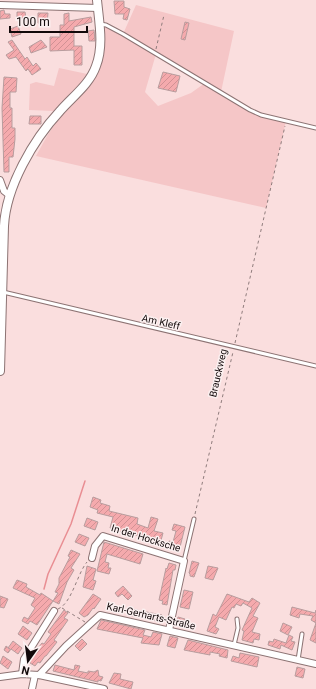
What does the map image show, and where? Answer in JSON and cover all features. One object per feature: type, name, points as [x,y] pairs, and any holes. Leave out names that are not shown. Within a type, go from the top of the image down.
[{"type":"street","points":[[0,5],[98,4],[99,24],[98,58],[92,75],[58,112],[41,135],[24,163],[9,195],[5,210],[0,371]]},
{"type":"street","points":[[0,180],[4,191],[9,195]]},
{"type":"street","name":"In der Hocksche","points":[[92,558],[96,546],[103,536],[184,561]]},
{"type":"street","points":[[169,630],[184,561]]},
{"type":"street","points":[[22,674],[23,663],[26,655],[54,611]]},
{"type":"street","name":"Karl-Gerharts-Straße","points":[[37,675],[100,615],[316,664]]},
{"type":"street","points":[[0,677],[22,674],[37,675],[104,689]]},
{"type":"street","points":[[32,689],[37,675]]},
{"type":"lane","points":[[99,24],[106,25],[250,110],[316,128]]},
{"type":"lane","name":"Am Kleff","points":[[3,292],[316,366]]},
{"type":"lane","points":[[184,561],[194,519]]},
{"type":"lane","points":[[234,645],[238,628],[237,619]]},
{"type":"lane","points":[[298,660],[302,634]]},
{"type":"path","points":[[155,53],[164,15]]},
{"type":"path","name":"Brauckweg","points":[[194,519],[286,121]]},
{"type":"path","points":[[54,611],[61,608],[72,595],[83,566],[92,558]]},
{"type":"path","points":[[61,608],[89,624]]},
{"type":"shaded area","points":[[136,5],[234,31],[221,92],[261,115],[286,121],[266,208],[36,156],[61,115],[54,111],[29,110],[30,84],[36,82],[54,86],[59,68],[92,75],[102,24],[123,34]],"holes":[[[156,54],[205,83],[191,93],[158,106],[145,92]]]},
{"type":"building","points":[[114,1],[124,1],[124,7],[130,9],[127,20],[123,19],[124,14],[115,14]]},
{"type":"building","points":[[4,10],[5,14],[10,14],[10,18],[0,19],[0,11]]},
{"type":"building","points":[[17,12],[25,12],[26,18],[17,18]]},
{"type":"building","points":[[38,13],[48,13],[47,24],[38,23]]},
{"type":"building","points":[[69,13],[69,21],[91,17],[92,22],[74,27],[74,46],[82,46],[82,65],[74,65],[74,50],[50,51],[50,37],[60,37],[60,25],[64,25],[64,14]]},
{"type":"building","points":[[185,22],[189,23],[185,40],[181,39]]},
{"type":"building","points":[[18,26],[21,34],[12,37],[10,29]]},
{"type":"building","points":[[94,30],[95,41],[89,41],[88,31]]},
{"type":"building","points":[[12,40],[25,59],[27,57],[33,66],[36,63],[41,69],[32,75],[28,69],[26,71],[16,57],[9,59],[6,55],[14,50],[8,42]]},
{"type":"building","points":[[41,40],[47,47],[31,53],[29,47]]},
{"type":"building","points":[[163,72],[180,76],[176,92],[158,88]]},
{"type":"building","points":[[4,77],[17,78],[16,92],[10,92],[12,128],[15,128],[15,139],[13,157],[9,157],[9,172],[4,172],[2,108]]},
{"type":"building","points":[[30,116],[41,116],[41,124],[29,124]]},
{"type":"building","points":[[93,497],[101,500],[100,503],[110,506],[109,511],[138,518],[137,524],[148,528],[151,517],[158,519],[154,531],[163,533],[160,544],[125,531],[124,533],[110,528],[113,517],[97,513],[98,510],[90,507]]},
{"type":"building","points":[[87,518],[98,522],[95,530],[84,526]]},
{"type":"building","points":[[174,524],[185,527],[179,551],[167,548],[169,541],[173,542],[176,531],[172,530]]},
{"type":"building","points":[[79,534],[89,538],[85,546],[75,542]]},
{"type":"building","points":[[104,542],[143,554],[140,564],[107,554],[105,562],[109,563],[108,568],[111,568],[109,574],[97,571]]},
{"type":"building","points":[[71,550],[80,554],[71,568],[74,570],[67,582],[59,604],[53,601],[58,593],[55,592],[59,584],[59,578],[70,557],[68,556]]},
{"type":"building","points":[[192,561],[199,563],[194,577],[190,576],[189,573]]},
{"type":"building","points":[[169,563],[176,565],[175,570],[173,570],[167,605],[162,604],[163,601],[159,600],[166,568],[167,569]]},
{"type":"building","points":[[87,566],[96,569],[93,580],[96,581],[93,590],[83,587]]},
{"type":"building","points":[[208,566],[218,568],[213,580],[205,578]]},
{"type":"building","points":[[17,580],[27,584],[26,587],[40,595],[41,593],[53,601],[37,625],[30,621],[28,624],[22,621],[24,617],[28,619],[35,608],[31,605],[35,598],[13,588]]},
{"type":"building","points":[[123,586],[132,596],[128,600],[122,594],[118,597],[115,593]]},
{"type":"building","points":[[184,590],[193,592],[189,609],[180,607]]},
{"type":"building","points":[[93,594],[101,599],[94,609],[93,608],[88,615],[84,617],[79,613]]},
{"type":"building","points":[[227,594],[249,602],[252,598],[260,603],[253,616],[258,618],[252,632],[260,634],[259,640],[254,639],[253,643],[242,640],[244,631],[242,630],[252,608],[243,603],[241,606],[236,604],[234,608],[232,607],[226,620],[219,617],[215,627],[219,629],[216,634],[207,631],[213,614],[216,616]]},
{"type":"building","points":[[0,596],[8,599],[4,608],[0,607]]},
{"type":"building","points":[[292,607],[315,613],[316,610],[316,623],[311,620],[313,616],[300,614],[299,618],[290,615]]},
{"type":"building","points":[[131,609],[162,615],[161,622],[129,615]]},
{"type":"building","points":[[64,610],[68,613],[64,618],[68,620],[54,640],[57,642],[40,663],[38,662],[35,666],[30,663],[31,657],[42,643],[44,644],[51,634],[48,632]]},
{"type":"building","points":[[178,617],[185,619],[183,627],[176,625]]},
{"type":"building","points":[[101,620],[145,630],[143,635],[151,637],[153,632],[162,634],[159,645],[141,643],[143,638],[97,629]]},
{"type":"building","points":[[283,623],[292,627],[288,635],[280,631]]},
{"type":"building","points":[[316,623],[316,643],[310,640]]},
{"type":"building","points":[[23,626],[32,633],[27,640],[18,634]]},
{"type":"building","points":[[289,635],[293,637],[291,641],[295,642],[292,650],[281,645],[280,649],[268,645],[269,641],[273,642],[274,639],[286,643]]},
{"type":"building","points":[[170,636],[178,638],[175,648],[167,646]]},
{"type":"building","points":[[82,639],[87,644],[80,651],[75,646]]},
{"type":"building","points":[[188,640],[228,650],[227,658],[219,656],[220,654],[210,652],[210,655],[184,650]]},
{"type":"building","points":[[13,641],[22,648],[18,654],[11,649],[8,653],[4,650],[6,646],[8,648]]},
{"type":"building","points":[[240,653],[259,657],[257,667],[231,661],[233,656],[239,658]]},
{"type":"building","points":[[3,656],[12,662],[8,669],[0,663]]},
{"type":"building","points":[[55,665],[74,670],[75,665],[80,666],[78,671],[88,673],[88,671],[94,672],[98,670],[99,676],[103,677],[101,681],[98,680],[98,682],[53,671]]},
{"type":"building","points":[[297,667],[305,669],[303,678],[295,676]]},
{"type":"building","points":[[114,673],[121,674],[120,679],[133,682],[131,689],[109,683]]},
{"type":"waterway","points":[[44,589],[48,574],[71,524],[85,481]]}]
